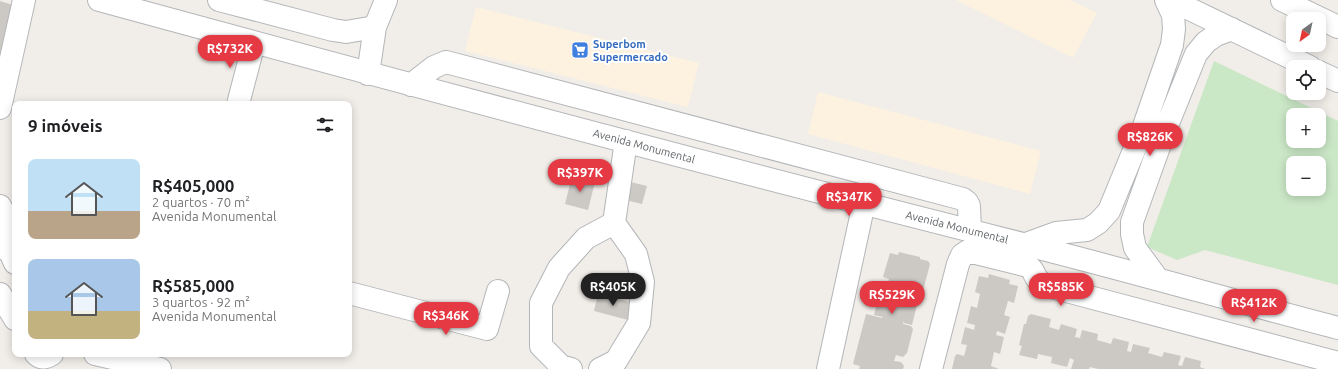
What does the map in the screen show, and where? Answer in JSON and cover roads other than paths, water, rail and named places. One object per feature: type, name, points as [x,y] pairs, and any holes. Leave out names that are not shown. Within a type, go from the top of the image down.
[{"type":"street","points":[[0,108],[24,0]]},
{"type":"street","name":"Avenida Monumental","points":[[99,0],[132,4],[254,42],[368,74],[970,231],[1157,278],[1338,328]]},
{"type":"street","points":[[219,0],[333,30],[346,32],[375,27]]},
{"type":"street","points":[[368,74],[375,27],[386,0]]},
{"type":"street","points":[[1026,244],[1056,233],[1087,230],[1098,223],[1109,211],[1144,126],[1172,44],[1174,29],[1173,15],[1166,0]]},
{"type":"street","points":[[1171,0],[1296,60]]},
{"type":"street","points":[[1282,0],[1338,27]]},
{"type":"street","points":[[1157,278],[1135,248],[1132,234],[1132,222],[1164,134],[1196,54],[1206,42],[1216,35],[1232,29]]},
{"type":"street","points":[[239,101],[254,42]]},
{"type":"street","points":[[410,85],[434,67],[446,62],[963,199],[969,206],[970,231]]},
{"type":"street","points":[[1326,75],[1338,81]]},
{"type":"street","points":[[600,369],[616,361],[639,323],[643,282],[636,254],[614,223],[626,141]]},
{"type":"street","points":[[828,369],[864,203]]},
{"type":"street","points":[[0,206],[4,212],[7,222],[7,232],[2,245],[12,260]]},
{"type":"street","points":[[571,369],[561,366],[541,346],[541,303],[559,268],[586,238],[614,223]]},
{"type":"street","points":[[931,369],[958,264],[962,255],[968,251],[1028,266],[1033,271],[1036,279],[1044,285],[1338,363]]},
{"type":"street","points":[[352,295],[487,330],[498,291]]},
{"type":"street","points":[[0,294],[12,314]]},
{"type":"street","points":[[1266,345],[1276,311]]},
{"type":"street","points":[[1299,353],[1306,319]]},
{"type":"street","points":[[108,357],[160,369]]},
{"type":"place","name":"Superbom Supermercado","points":[[580,50]]}]
